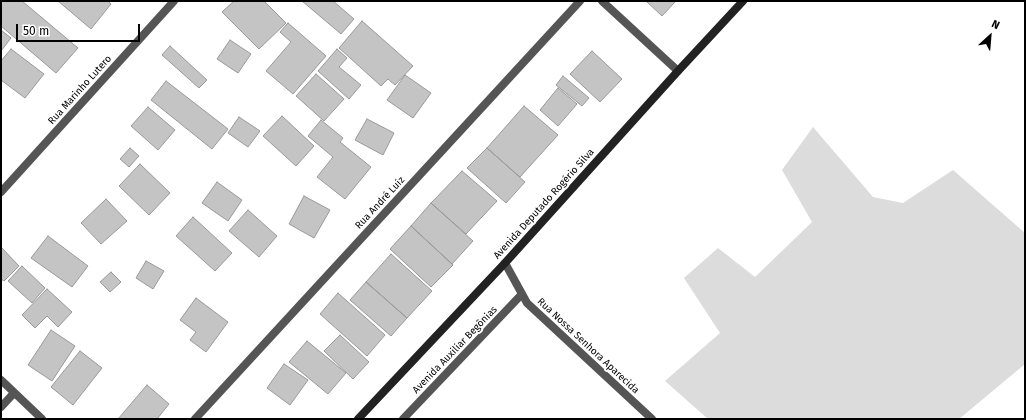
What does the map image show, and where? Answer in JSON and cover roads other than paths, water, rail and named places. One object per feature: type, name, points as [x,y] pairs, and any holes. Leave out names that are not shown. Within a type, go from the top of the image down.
[{"type":"street","name":"Rua Marinho Lutero","points":[[1,192],[174,1]]},
{"type":"street","name":"Rua André Luíz","points":[[194,419],[580,1]]},
{"type":"street","points":[[602,1],[678,71]]},
{"type":"street","name":"Avenida Deputado Rogério Silva","points":[[358,419],[505,263],[743,1]]},
{"type":"street","name":"Rua Nossa Senhora Aparecida","points":[[505,263],[527,303],[652,419]]},
{"type":"street","name":"Avenida Auxiliar Begônias","points":[[403,419],[522,294]]},
{"type":"street","points":[[1,380],[42,419]]},
{"type":"street","points":[[1,407],[14,393]]}]
